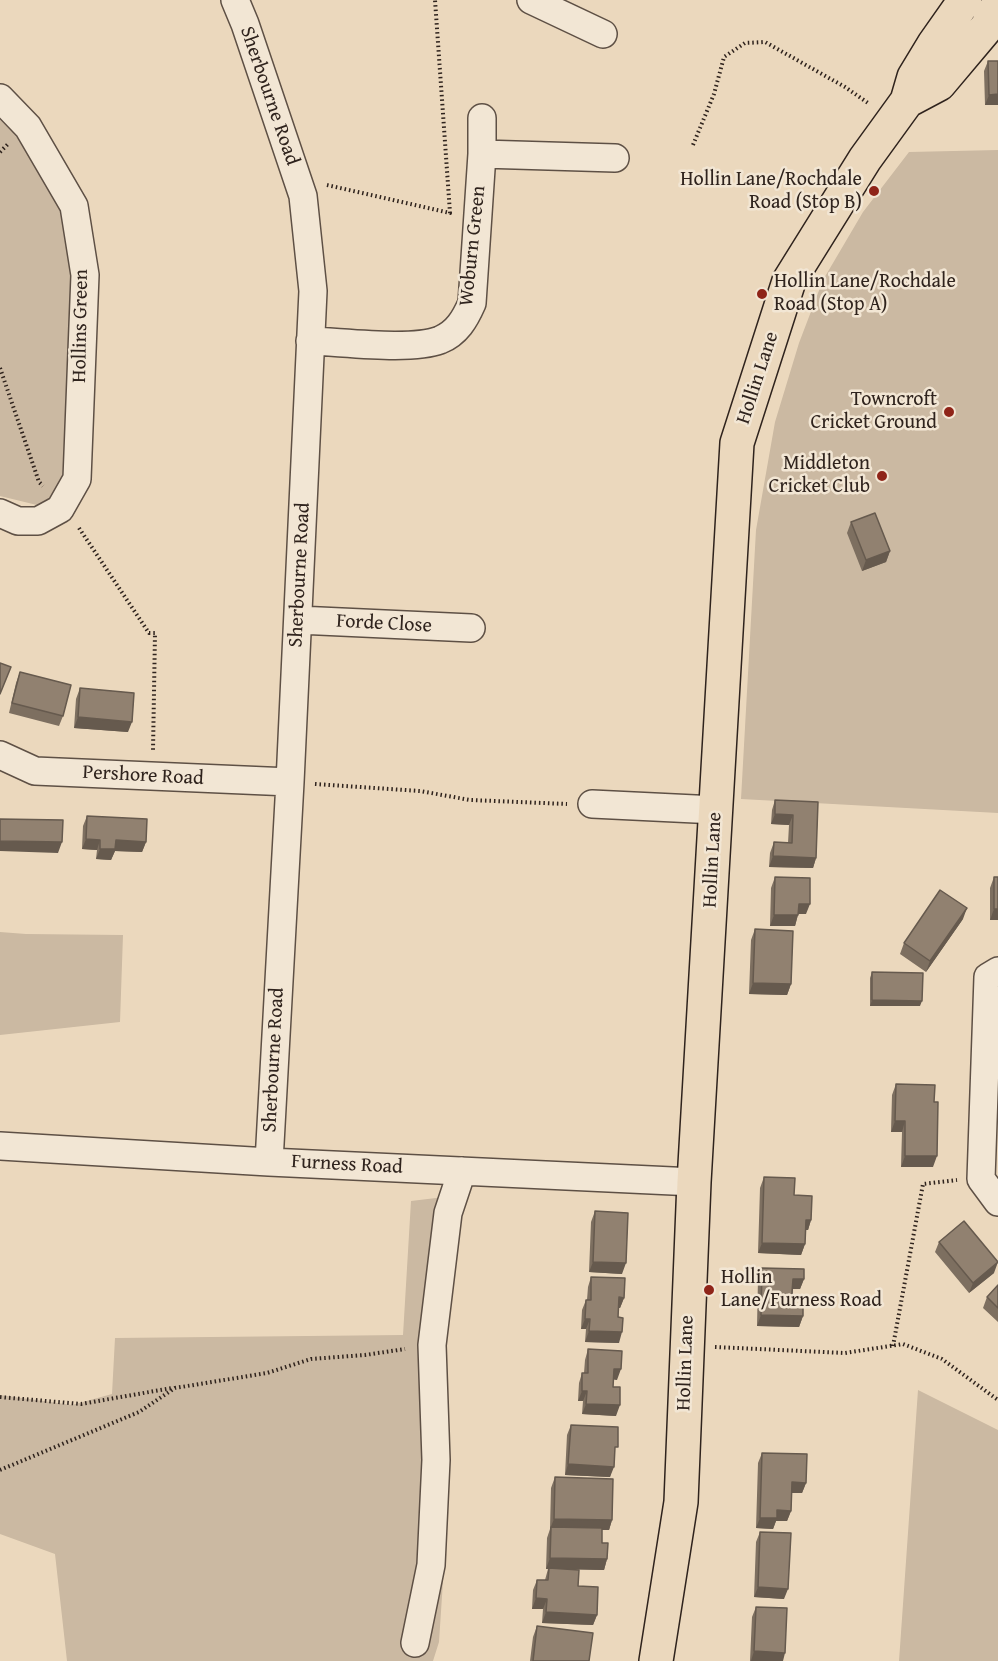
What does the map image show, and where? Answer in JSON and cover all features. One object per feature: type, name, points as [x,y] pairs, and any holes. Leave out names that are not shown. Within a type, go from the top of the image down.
[{"type":"main road","points":[[950,5],[994,18]]},
{"type":"main road","name":"Hollin Lane","points":[[656,1661],[681,1502],[694,1182],[737,443],[789,281],[865,159],[900,111],[914,77],[950,5]]},
{"type":"main road","name":"Hollin Lane","points":[[900,111],[939,84],[994,18]]},
{"type":"street","name":"Sherbourne Road","points":[[235,0],[303,196],[313,291],[290,782],[269,1162]]},
{"type":"street","points":[[531,0],[603,34]]},
{"type":"street","name":"Hollins Green","points":[[0,99],[28,127],[74,206],[84,275],[77,479],[60,509]]},
{"type":"street","name":"Woburn Green","points":[[310,341],[402,345],[439,340],[454,332],[465,319],[472,303],[482,154],[482,118]]},
{"type":"street","points":[[482,154],[615,158]]},
{"type":"street","points":[[0,513],[18,521],[38,521],[60,509]]},
{"type":"street","name":"Forde Close","points":[[298,620],[471,628]]},
{"type":"street","name":"Pershore Road","points":[[0,754],[35,771],[290,782]]},
{"type":"street","points":[[592,804],[716,810]]},
{"type":"street","points":[[993,974],[981,1179],[998,1202]]},
{"type":"street","name":"Furness Road","points":[[0,1146],[269,1162],[694,1182]]},
{"type":"street","points":[[415,1643],[431,1565],[436,1460],[432,1345],[448,1213],[462,1171]]},
{"type":"path","points":[[297,178],[450,213],[435,0]]},
{"type":"path","points":[[693,145],[714,94],[724,57],[745,43],[765,42],[846,87],[900,111]]},
{"type":"path","points":[[0,368],[39,482],[60,509],[73,519],[149,633],[155,633],[151,776]]},
{"type":"path","points":[[290,782],[420,791],[470,800],[592,804]]},
{"type":"path","points":[[893,1346],[923,1184],[945,1180],[981,1179]]},
{"type":"path","points":[[687,1346],[845,1353],[903,1344],[942,1359],[998,1400]]},
{"type":"path","points":[[0,1397],[81,1404],[267,1373],[311,1359],[365,1355],[432,1345]]},
{"type":"path","points":[[0,1470],[140,1412],[175,1388]]},
{"type":"shaded area","points":[[0,107],[74,206],[77,299],[64,488],[41,506],[0,496]]},
{"type":"shaded area","name":"Middleton Cricket Club","points":[[998,150],[998,813],[741,799],[756,530],[775,422],[799,343],[823,280],[863,212],[909,152]]},
{"type":"shaded area","points":[[0,932],[123,935],[120,1022],[0,1035]]},
{"type":"shaded area","points":[[461,1195],[441,1357],[447,1520],[439,1642],[433,1661],[67,1661],[55,1554],[0,1534],[0,1395],[72,1405],[112,1394],[115,1338],[403,1335],[411,1201]]},
{"type":"shaded area","points":[[918,1390],[998,1430],[998,1661],[899,1661]]},
{"type":"building","points":[[988,61],[998,61],[998,94],[989,95]]},
{"type":"building","points":[[875,513],[890,551],[866,560],[851,522]]},
{"type":"building","points":[[0,663],[11,667],[0,694]]},
{"type":"building","points":[[20,672],[71,685],[63,716],[12,703]]},
{"type":"building","points":[[80,688],[134,693],[132,722],[78,717]]},
{"type":"building","points":[[775,800],[818,802],[816,858],[773,856],[774,842],[792,843],[793,815],[775,814]]},
{"type":"building","points":[[87,816],[147,819],[146,842],[116,840],[115,849],[100,849],[100,840],[86,839]]},
{"type":"building","points":[[0,819],[63,820],[62,842],[0,841]]},
{"type":"building","points":[[775,877],[810,878],[810,904],[799,904],[798,915],[774,915]]},
{"type":"building","points":[[994,877],[998,877],[998,909],[994,909]]},
{"type":"building","points":[[940,890],[967,908],[930,961],[904,943]]},
{"type":"building","points":[[755,929],[793,931],[791,984],[753,983]]},
{"type":"building","points":[[872,972],[923,973],[922,1001],[872,1000]]},
{"type":"building","points":[[896,1084],[935,1085],[934,1102],[938,1102],[937,1156],[905,1156],[905,1121],[895,1121]]},
{"type":"building","points":[[764,1177],[795,1178],[794,1195],[812,1196],[811,1220],[806,1220],[805,1244],[762,1243]]},
{"type":"building","points":[[595,1211],[628,1213],[626,1263],[593,1262]]},
{"type":"building","points":[[964,1221],[998,1262],[973,1283],[939,1242]]},
{"type":"building","points":[[762,1268],[804,1269],[804,1279],[793,1279],[792,1292],[792,1307],[803,1307],[803,1316],[761,1315]]},
{"type":"building","points":[[591,1277],[625,1278],[624,1298],[619,1297],[618,1317],[623,1318],[622,1332],[589,1331],[590,1319],[585,1319],[586,1300],[591,1300]]},
{"type":"building","points":[[998,1285],[998,1308],[987,1297]]},
{"type":"building","points":[[588,1349],[622,1351],[621,1369],[614,1369],[613,1387],[620,1387],[620,1405],[586,1404],[587,1391],[582,1391],[582,1373],[588,1373]]},
{"type":"building","points":[[571,1425],[618,1427],[618,1447],[615,1447],[614,1467],[568,1464]]},
{"type":"building","points":[[762,1453],[807,1454],[806,1483],[792,1482],[791,1511],[777,1510],[777,1518],[760,1518]]},
{"type":"building","points":[[555,1477],[613,1479],[612,1520],[554,1519]]},
{"type":"building","points":[[551,1527],[602,1528],[602,1543],[608,1543],[607,1559],[550,1558]]},
{"type":"building","points":[[760,1532],[791,1533],[788,1589],[758,1587]]},
{"type":"building","points":[[549,1568],[579,1570],[578,1586],[598,1587],[597,1615],[546,1612],[547,1599],[536,1598],[537,1580],[548,1580]]},
{"type":"building","points":[[756,1607],[787,1608],[785,1653],[754,1651]]},
{"type":"building","points":[[537,1626],[593,1633],[589,1661],[533,1661]]},
{"type":"place","name":"Hollin Lane/Rochdale Road (Stop B)","points":[[874,191]]},
{"type":"place","name":"Hollin Lane/Rochdale Road (Stop A)","points":[[762,294]]},
{"type":"place","name":"Towncroft Cricket Ground","points":[[949,412]]},
{"type":"place","name":"Middleton Cricket Club","points":[[882,476]]},
{"type":"place","name":"Hollin Lane/Furness Road","points":[[709,1290]]}]
